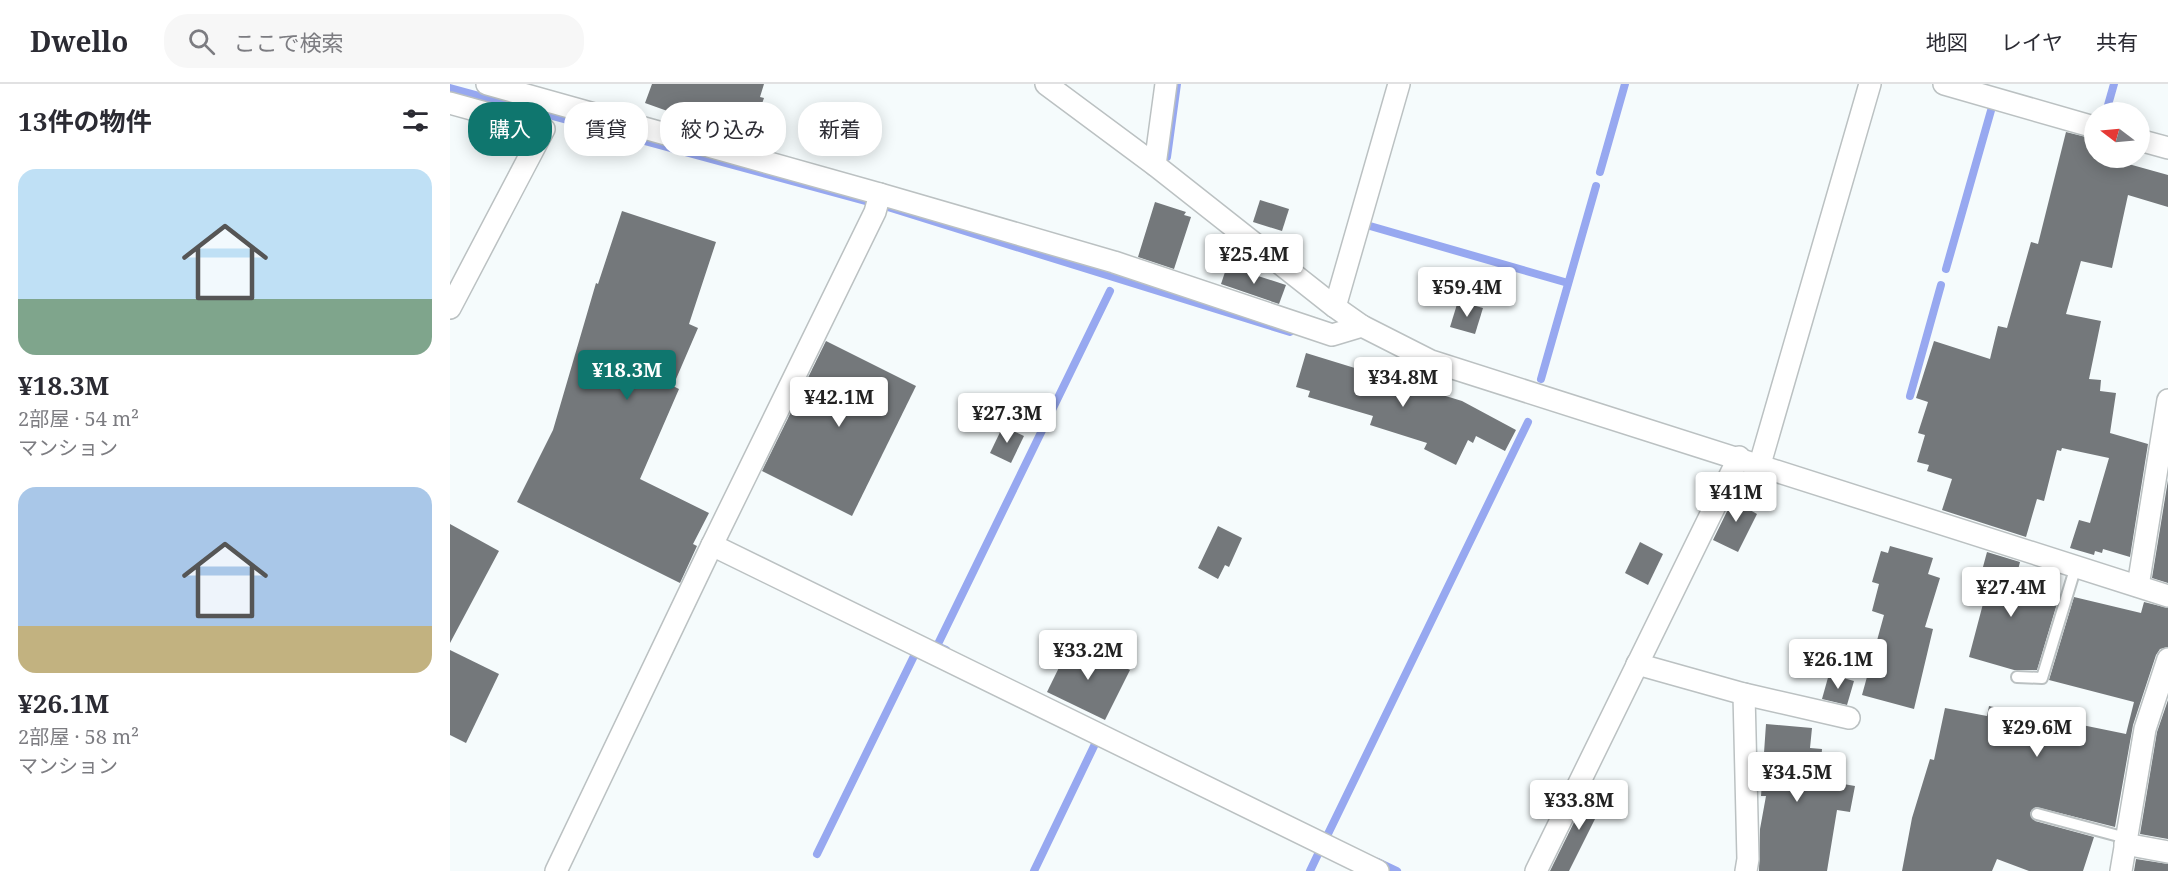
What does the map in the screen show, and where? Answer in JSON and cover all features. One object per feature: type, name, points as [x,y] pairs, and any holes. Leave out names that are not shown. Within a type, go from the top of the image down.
[{"type":"street","points":[[1046,84],[1155,165],[1335,308],[1362,327],[1431,360],[2168,596]]},
{"type":"street","points":[[1155,165],[1166,84]]},
{"type":"street","points":[[1335,308],[1399,84]]},
{"type":"street","points":[[1760,464],[1870,84]]},
{"type":"street","points":[[1944,84],[2084,124]]},
{"type":"street","points":[[450,103],[489,94],[1114,262],[1332,335],[1362,327]]},
{"type":"street","points":[[450,308],[544,129],[489,94]]},
{"type":"street","points":[[2150,143],[2168,148]]},
{"type":"street","points":[[556,871],[878,200]]},
{"type":"street","points":[[2138,586],[2168,400]]},
{"type":"street","points":[[1536,871],[1739,457]]},
{"type":"street","points":[[712,545],[1378,871]]},
{"type":"street","points":[[2121,871],[2145,729],[2168,659]]},
{"type":"street","points":[[1637,664],[1744,694],[1849,718]]},
{"type":"street","points":[[1744,694],[1748,859],[1746,871]]},
{"type":"street","points":[[2125,841],[2168,852]]},
{"type":"lane","points":[[2018,677],[2042,678],[2076,566]]},
{"type":"lane","points":[[2037,814],[2125,841]]},
{"type":"building","points":[[652,84],[764,84],[760,97],[764,98],[763,102],[660,102],[660,108],[645,102]]},
{"type":"building","points":[[2066,132],[2084,136],[2084,168],[2143,168],[2168,175],[2168,207],[2128,195],[2112,268],[2081,261],[2066,314],[2101,321],[2089,379],[2101,380],[2100,391],[2116,393],[2110,433],[2148,444],[2130,557],[2103,549],[2102,553],[2095,551],[2094,555],[2070,548],[2079,520],[2090,523],[2109,458],[2062,448],[2061,451],[2057,450],[2044,501],[2037,499],[2026,537],[1942,510],[1952,479],[1927,471],[1929,465],[1917,462],[1925,435],[1918,433],[1928,402],[1916,398],[1934,341],[1990,359],[1998,326],[2007,328],[2031,242],[2038,244]]},
{"type":"building","points":[[1260,200],[1289,209],[1282,231],[1253,222]]},
{"type":"building","points":[[1155,202],[1186,212],[1184,215],[1191,217],[1174,269],[1138,257]]},
{"type":"building","points":[[622,211],[716,242],[689,324],[698,328],[673,386],[679,389],[640,479],[709,513],[693,544],[697,546],[680,583],[517,502],[553,430],[596,283],[598,284]]},
{"type":"building","points":[[1227,266],[1286,285],[1279,304],[1221,284]]},
{"type":"building","points":[[1458,301],[1483,308],[1475,334],[1450,327]]},
{"type":"building","points":[[826,341],[916,386],[852,516],[762,471]]},
{"type":"building","points":[[1306,353],[1462,401],[1516,430],[1505,451],[1476,436],[1473,443],[1468,440],[1456,465],[1424,449],[1427,443],[1370,425],[1373,416],[1308,397],[1310,391],[1296,387]]},
{"type":"building","points":[[1003,426],[1024,436],[1011,463],[990,453]]},
{"type":"building","points":[[2168,480],[2168,583],[2152,578]]},
{"type":"building","points":[[1736,493],[1754,502],[1750,510],[1757,514],[1738,552],[1713,540]]},
{"type":"building","points":[[450,524],[499,551],[450,643]]},
{"type":"building","points":[[1218,526],[1242,538],[1229,567],[1225,565],[1218,579],[1198,568]]},
{"type":"building","points":[[1640,542],[1663,554],[1648,585],[1625,573]]},
{"type":"building","points":[[1890,546],[1933,558],[1928,574],[1940,578],[1925,627],[1933,629],[1914,709],[1862,695],[1884,615],[1872,611],[1879,584],[1872,582],[1881,551],[1888,553]]},
{"type":"building","points":[[1987,552],[2020,562],[2018,570],[2023,572],[2019,587],[2059,597],[2037,670],[2014,670],[1969,657],[1989,581],[1980,578]]},
{"type":"building","points":[[2074,597],[2141,613],[2144,602],[2168,608],[2168,647],[2160,649],[2156,655],[2133,725],[2115,827],[2036,807],[2030,813],[2035,821],[2094,837],[2083,871],[2029,871],[1997,859],[1992,871],[1902,871],[1912,818],[1930,759],[1934,760],[1945,708],[1987,716],[1989,706],[2126,734],[2134,702],[2049,680]]},
{"type":"building","points":[[1072,641],[1130,670],[1105,720],[1047,692]]},
{"type":"building","points":[[450,650],[499,674],[466,743],[450,735]]},
{"type":"building","points":[[1829,674],[1854,681],[1847,705],[1822,699]]},
{"type":"building","points":[[2168,700],[2168,839],[2140,834],[2157,732]]},
{"type":"building","points":[[1766,724],[1812,728],[1810,748],[1822,749],[1820,780],[1855,786],[1850,812],[1837,810],[1827,871],[1759,871],[1760,829],[1766,796],[1761,796]]},
{"type":"building","points":[[1591,788],[1606,796],[1595,819],[1569,871],[1550,871]]},
{"type":"building","points":[[2136,859],[2168,864],[2168,871],[2134,871]]},
{"type":"waterway","points":[[1167,157],[1177,84]]},
{"type":"waterway","points":[[1600,172],[1625,84]]},
{"type":"waterway","points":[[2109,102],[2114,84]]},
{"type":"waterway","points":[[450,88],[891,208],[1290,332]]},
{"type":"waterway","points":[[1946,269],[1992,107]]},
{"type":"waterway","points":[[1541,379],[1596,186]]},
{"type":"waterway","points":[[1370,226],[1568,283]]},
{"type":"waterway","points":[[1910,396],[1941,285]]},
{"type":"waterway","points":[[946,650],[937,646],[1110,291]]},
{"type":"waterway","points":[[1326,838],[1528,422]]},
{"type":"waterway","points":[[817,854],[914,656]]},
{"type":"waterway","points":[[1034,871],[1095,744]]},
{"type":"waterway","points":[[1310,871],[1319,852]]},
{"type":"waterway","points":[[1378,862],[1397,871]]}]
